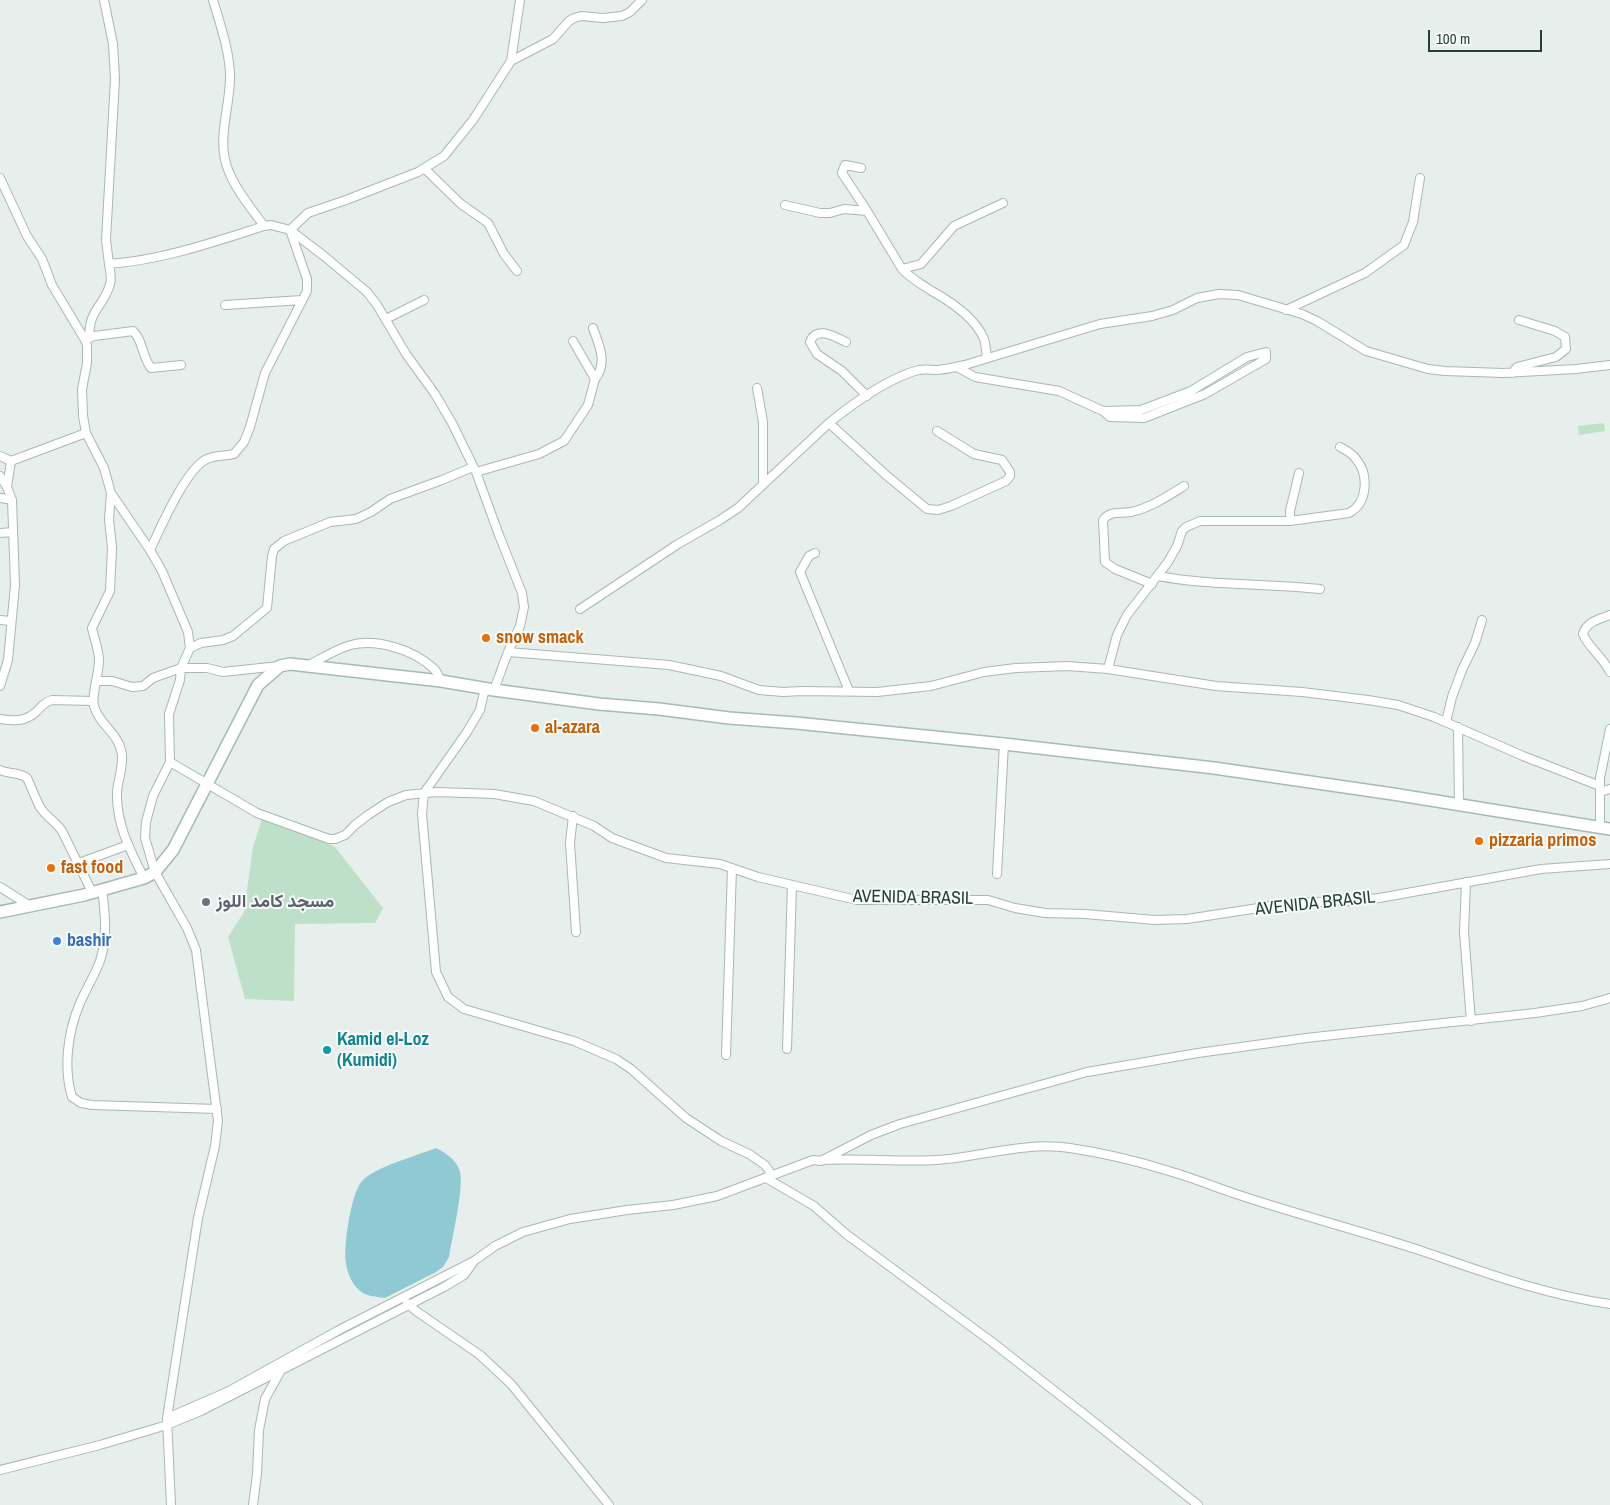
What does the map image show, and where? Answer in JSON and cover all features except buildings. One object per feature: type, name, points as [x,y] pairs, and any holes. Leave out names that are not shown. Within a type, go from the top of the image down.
[{"type":"main road","points":[[0,912],[144,878],[155,872],[173,850],[258,685],[280,666],[290,664],[441,681],[490,689],[729,718],[1004,744],[1214,768],[1605,829]]},
{"type":"street","points":[[104,0],[113,44],[114,79],[106,240],[110,264],[110,284],[89,324],[87,363],[82,389],[86,433],[104,468],[110,493],[109,519],[112,548],[110,591],[92,628],[99,653],[98,681],[93,701],[100,719],[116,738],[121,749],[122,761],[117,791],[119,820],[128,846],[144,878]]},
{"type":"street","points":[[213,0],[228,52],[230,75],[223,131],[226,162],[235,185],[264,226]]},
{"type":"street","points":[[290,230],[308,213],[425,169],[444,156],[473,120],[511,61],[520,0]]},
{"type":"street","points":[[511,61],[553,39],[574,18],[581,16],[603,18],[622,16],[630,12],[642,0]]},
{"type":"street","points":[[861,168],[845,165],[842,173],[867,210],[902,269],[912,279],[938,294],[973,322],[984,340],[987,358]]},
{"type":"street","points":[[425,169],[461,204],[488,223],[508,260],[517,271]]},
{"type":"street","points":[[0,178],[27,236],[42,260],[52,286],[87,339]]},
{"type":"street","points":[[1286,310],[1365,273],[1404,246],[1413,222],[1420,178]]},
{"type":"street","points":[[902,269],[921,264],[954,226],[1003,203]]},
{"type":"street","points":[[785,205],[820,213],[830,213],[844,209],[867,210]]},
{"type":"street","points":[[110,264],[124,263],[182,251],[264,226],[290,230],[358,284],[377,305],[406,354],[435,394],[475,469],[522,593],[524,607],[520,626],[480,710],[467,732],[424,793],[422,814],[436,972],[448,997],[464,1009],[574,1041],[616,1059],[631,1069],[686,1118],[721,1142],[749,1154],[765,1165],[769,1176],[814,1206],[846,1234],[992,1342],[1198,1505]]},
{"type":"street","points":[[150,550],[163,520],[199,464],[208,458],[234,454],[244,442],[265,373],[307,292],[307,279],[290,230]]},
{"type":"street","points":[[580,609],[678,544],[738,508],[844,411],[897,378],[920,370],[957,367],[1100,324],[1152,316],[1173,310],[1206,295],[1238,295],[1286,310],[1317,321],[1366,351],[1445,371],[1512,373],[1610,365]]},
{"type":"street","points":[[225,305],[302,300]]},
{"type":"street","points":[[386,319],[424,300]]},
{"type":"street","points":[[1512,373],[1517,367],[1556,356],[1566,349],[1565,337],[1555,331],[1519,320]]},
{"type":"street","points":[[190,648],[201,643],[223,640],[233,636],[267,608],[272,556],[274,549],[284,541],[330,522],[356,519],[371,512],[390,499],[475,469],[532,456],[564,441],[588,405],[595,379],[601,370],[602,358],[594,328]]},
{"type":"street","points":[[87,339],[133,331],[138,338],[145,360],[150,368],[181,365]]},
{"type":"street","points":[[846,342],[830,334],[822,333],[815,335],[810,342],[817,354],[842,371],[867,396]]},
{"type":"street","points":[[573,341],[595,379]]},
{"type":"street","points":[[957,367],[975,378],[1060,391],[1104,411],[1110,417],[1144,418],[1205,394],[1266,359],[1266,352],[1248,357],[1191,391],[1141,410],[1104,411]]},
{"type":"street","points":[[757,388],[763,422],[764,484]]},
{"type":"street","points":[[830,423],[886,475],[927,509],[938,510],[951,506],[1006,481],[1010,476],[1010,472],[1002,460],[974,454],[937,431]]},
{"type":"street","points":[[0,456],[12,461],[86,433]]},
{"type":"street","points":[[1108,669],[1117,635],[1127,615],[1158,576],[1177,546],[1182,531],[1190,524],[1200,521],[1290,520],[1348,513],[1356,509],[1361,502],[1365,483],[1363,472],[1357,460],[1340,447]]},
{"type":"street","points":[[7,488],[12,461]]},
{"type":"street","points":[[1290,520],[1298,472]]},
{"type":"street","points":[[0,476],[12,500],[15,585],[0,686]]},
{"type":"street","points":[[1152,584],[1115,569],[1105,562],[1103,520],[1112,513],[1131,512],[1149,506],[1163,500],[1184,486]]},
{"type":"street","points":[[110,493],[150,550],[162,571],[188,632],[190,648],[181,668],[180,680],[169,714],[170,762],[153,796],[146,822],[145,838],[155,872],[187,928],[196,950],[217,1109],[215,1146],[198,1218],[181,1318],[167,1421],[172,1505]]},
{"type":"street","points":[[0,498],[12,500]]},
{"type":"street","points":[[0,533],[13,532]]},
{"type":"street","points":[[815,553],[809,556],[800,572],[849,691]]},
{"type":"street","points":[[1158,576],[1208,583],[1320,589]]},
{"type":"street","points":[[1610,615],[1589,624],[1585,627],[1583,634],[1610,672]]},
{"type":"street","points":[[0,620],[11,621]]},
{"type":"street","points":[[1446,722],[1452,697],[1475,643],[1482,620]]},
{"type":"street","points":[[309,665],[351,645],[371,643],[392,647],[414,655],[434,669],[441,681]]},
{"type":"street","points":[[508,652],[669,665],[721,676],[759,690],[783,692],[877,692],[930,686],[984,672],[1016,668],[1067,666],[1108,669],[1216,686],[1302,692],[1368,700],[1398,705],[1446,722],[1600,789],[1610,790]]},
{"type":"street","points":[[98,681],[112,681],[132,688],[143,686],[153,678],[181,668],[207,668],[223,672],[280,666]]},
{"type":"street","points":[[0,719],[24,719],[35,713],[46,701],[93,701]]},
{"type":"street","points":[[1458,727],[1459,805]]},
{"type":"street","points":[[1605,829],[1600,789],[1603,757],[1610,730]]},
{"type":"street","points":[[997,874],[1004,744]]},
{"type":"street","name":"AVENIDA BRASIL","points":[[170,762],[207,785],[264,816],[329,839],[345,835],[355,825],[388,802],[406,795],[424,793],[494,794],[534,801],[573,816],[594,826],[612,838],[666,858],[720,864],[792,885],[857,900],[988,900],[1015,908],[1045,913],[1085,914],[1155,920],[1187,919],[1291,903],[1370,899],[1541,869],[1610,864]]},
{"type":"street","points":[[0,770],[23,775],[27,778],[40,807],[45,814],[58,824],[79,864],[97,890],[106,918],[104,946],[100,961],[80,1004],[69,1037],[69,1086],[72,1097],[92,1105],[217,1109]]},
{"type":"street","points":[[573,816],[570,843],[576,932]]},
{"type":"street","points":[[79,864],[128,846]]},
{"type":"street","points":[[726,1055],[732,868]]},
{"type":"street","points":[[1466,882],[1464,932],[1471,1022]]},
{"type":"street","points":[[787,1049],[792,885]]},
{"type":"street","points":[[0,887],[30,906]]},
{"type":"street","points":[[820,1161],[871,1135],[900,1124],[1087,1072],[1198,1053],[1306,1038],[1471,1022],[1582,1006],[1610,998]]},
{"type":"street","points":[[167,1421],[340,1334],[474,1261],[495,1246],[511,1238],[544,1225],[570,1219],[718,1196],[813,1160],[938,1160],[1047,1145],[1070,1148],[1123,1158],[1170,1171],[1239,1195],[1370,1234],[1502,1279],[1573,1297],[1610,1304]]},
{"type":"street","points":[[0,1470],[100,1445],[167,1421],[202,1411],[280,1372],[340,1334],[409,1305],[464,1275],[474,1261]]},
{"type":"street","points":[[403,1298],[409,1305],[480,1355],[511,1384],[609,1505]]},
{"type":"street","points":[[253,1505],[257,1474],[259,1430],[265,1399],[280,1372]]},
{"type":"green space","points":[[1604,423],[1605,431],[1579,435],[1578,426]]},
{"type":"green space","points":[[262,819],[291,825],[335,847],[383,908],[375,923],[295,924],[294,1001],[245,999],[228,937],[244,912],[253,847]]},
{"type":"water","points":[[436,1148],[454,1160],[459,1168],[461,1179],[449,1257],[443,1267],[436,1272],[385,1298],[364,1294],[350,1278],[345,1255],[351,1208],[358,1187],[362,1181],[376,1171]]},
{"type":"place","name":"snow smack","points":[[486,638]]},
{"type":"place","name":"al-azara","points":[[535,728]]},
{"type":"place","name":"pizzaria primos","points":[[1479,841]]},
{"type":"place","name":"fast food","points":[[51,868]]},
{"type":"place","name":"مسجد كامد اللوز","points":[[206,902]]},
{"type":"place","name":"bashir","points":[[57,941]]},
{"type":"place","name":"Kamid el-Loz (Kumidi)","points":[[327,1050]]}]
